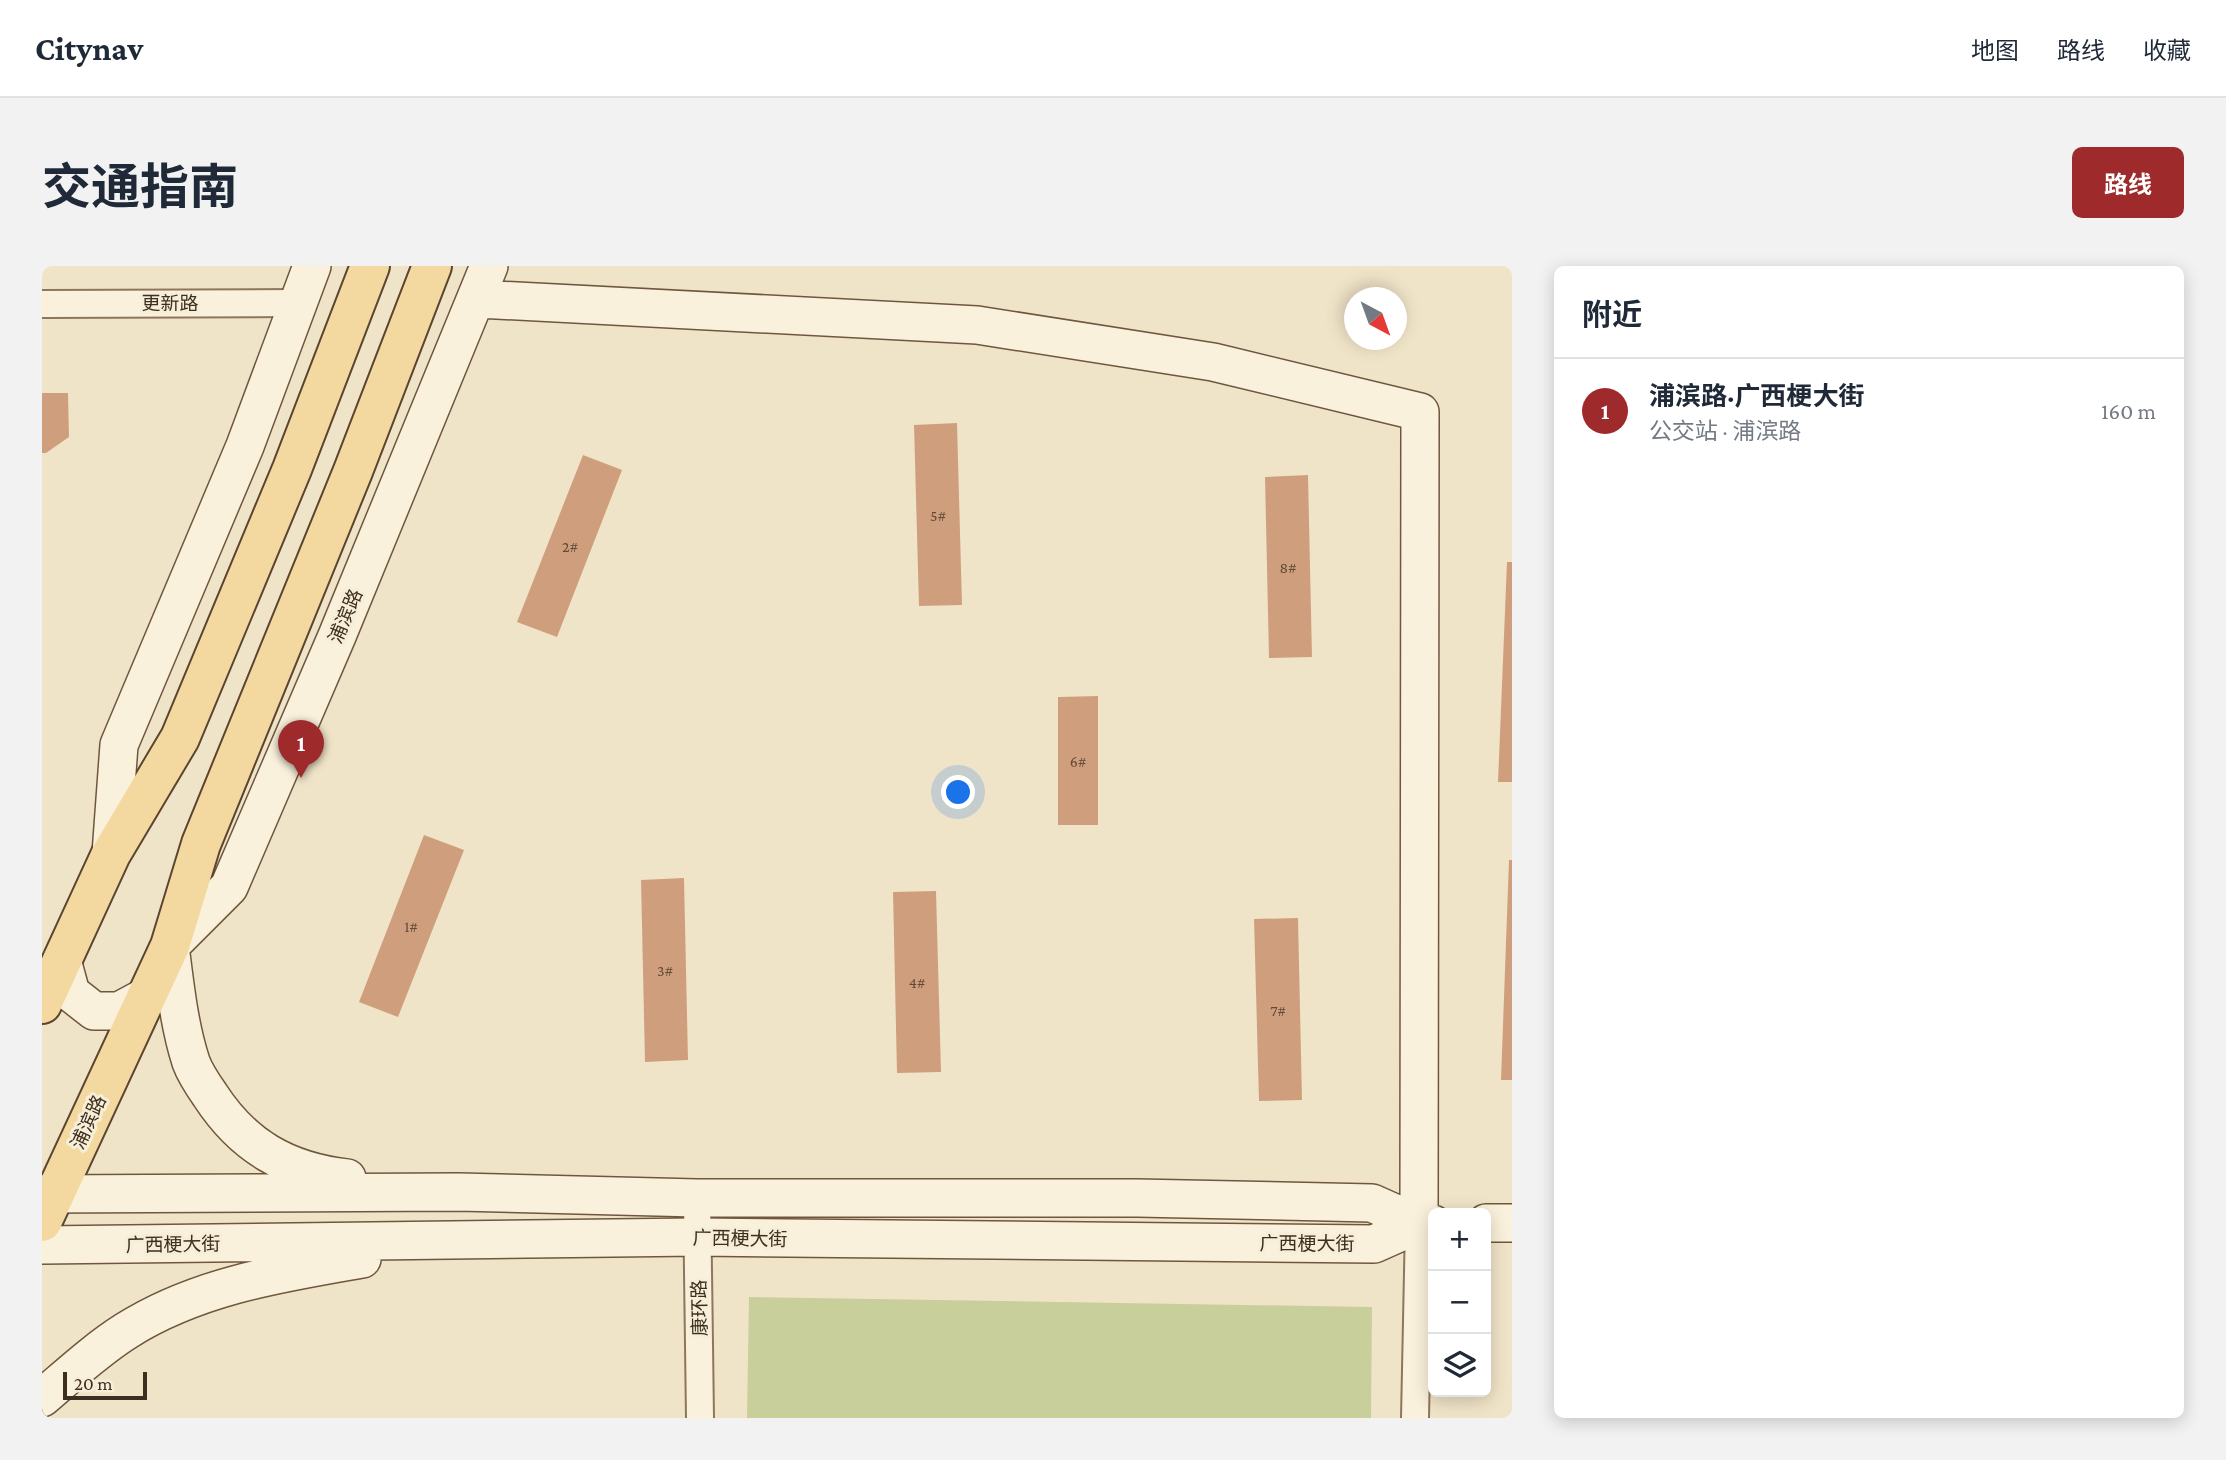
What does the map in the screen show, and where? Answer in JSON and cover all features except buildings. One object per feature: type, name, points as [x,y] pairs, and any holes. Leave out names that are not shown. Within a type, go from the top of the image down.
[{"type":"main road","points":[[111,855],[119,745],[245,446],[312,266]]},
{"type":"main road","points":[[42,1004],[59,957],[111,855],[180,738],[292,469],[370,266]]},
{"type":"main road","name":"浦滨路","points":[[46,1203],[170,946],[201,844],[354,471],[432,266]]},
{"type":"main road","points":[[46,1203],[459,1192],[697,1198],[1137,1198],[1372,1203],[1426,1224],[1420,412],[1213,362],[977,325],[483,282]]},
{"type":"main road","name":"浦滨路","points":[[170,946],[229,887],[483,282]]},
{"type":"main road","points":[[170,946],[180,1014],[192,1065],[228,1123],[265,1154],[322,1175],[459,1192]]},
{"type":"main road","points":[[59,957],[71,993],[94,1011],[119,1011],[145,997]]},
{"type":"main road","points":[[1491,1223],[1512,1223]]},
{"type":"main road","name":"广西梗大街","points":[[42,1245],[698,1237],[1374,1244],[1426,1224]]},
{"type":"main road","points":[[42,1398],[126,1331],[176,1304],[263,1276],[475,1240]]},
{"type":"street","name":"更新路","points":[[42,304],[299,303]]},
{"type":"street","name":"康环路","points":[[697,1198],[700,1418]]},
{"type":"street","points":[[1415,1418],[1426,1224]]},
{"type":"green space","points":[[749,1297],[1372,1307],[1371,1418],[747,1418]]},
{"type":"place","name":"浦滨路·广西梗大街","points":[[301,778]]}]
